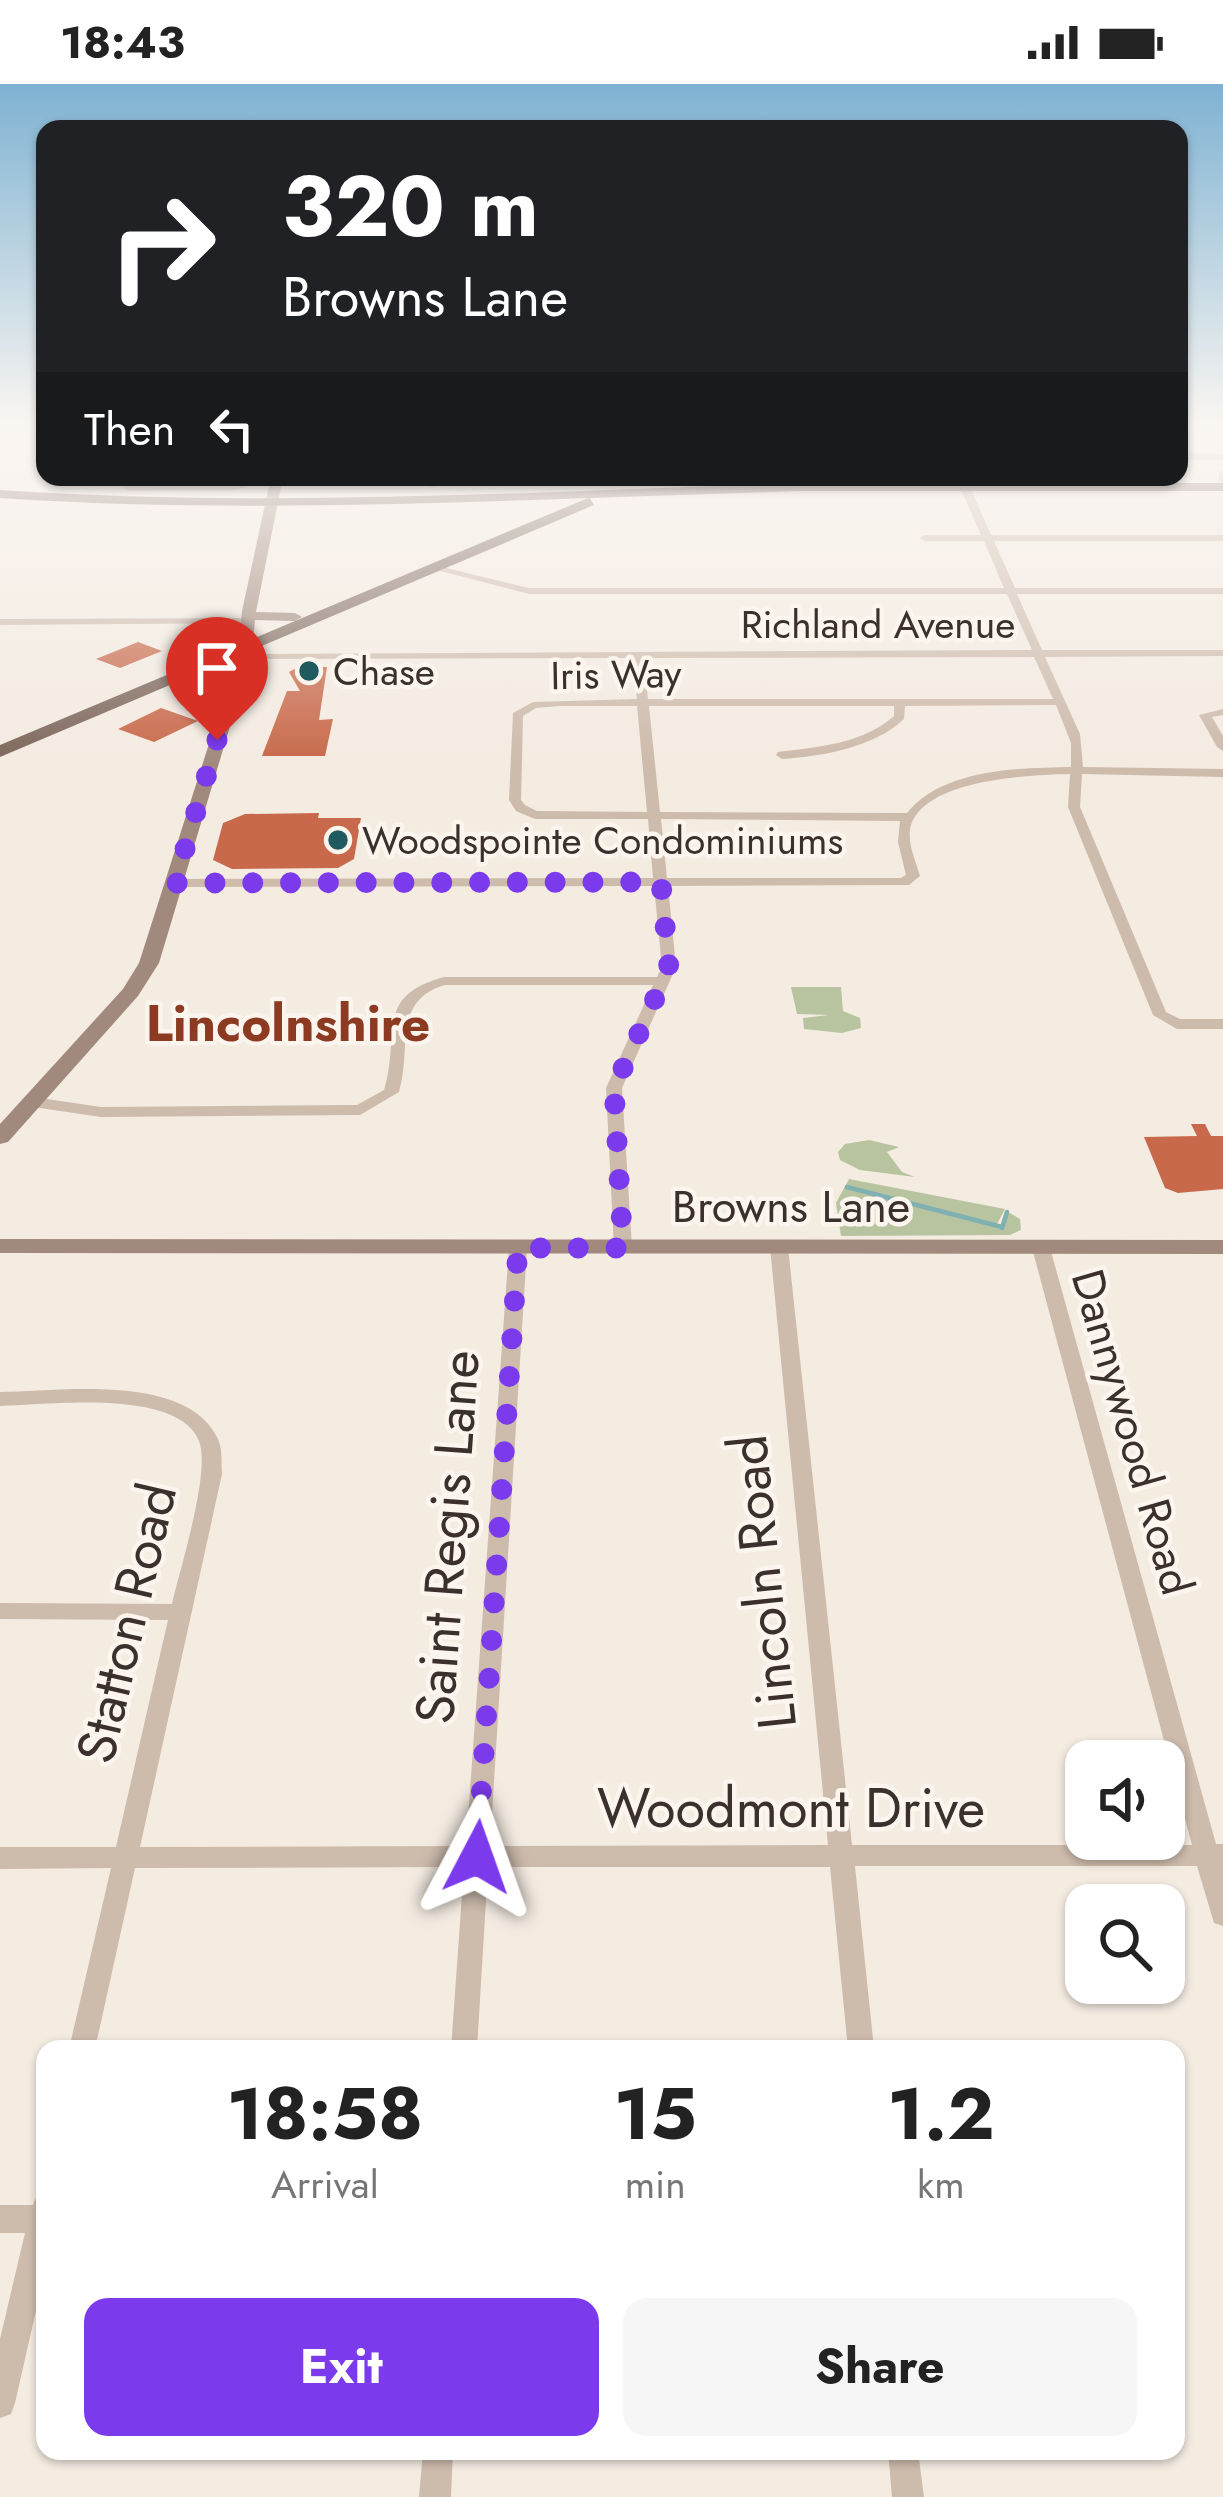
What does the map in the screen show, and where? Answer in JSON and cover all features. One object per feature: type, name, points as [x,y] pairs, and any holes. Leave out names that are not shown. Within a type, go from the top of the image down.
[{"type":"main road","points":[[0,752],[198,666],[295,617],[480,540]]},
{"type":"main road","points":[[0,742],[501,540]]},
{"type":"street","points":[[0,1137],[143,974],[175,883],[245,641],[267,540]]},
{"type":"street","points":[[989,540],[1077,744],[1074,807],[1160,1015],[1172,1023],[1223,1024]]},
{"type":"street","points":[[434,568],[519,590],[1223,591]]},
{"type":"street","name":"Richland Avenue","points":[[0,622],[245,641],[638,655],[1223,653]]},
{"type":"street","points":[[623,1248],[614,1088],[669,968],[638,655]]},
{"type":"street","points":[[782,755],[820,752],[890,727],[900,716],[899,702]]},
{"type":"street","name":"Iris Way","points":[[908,817],[547,817],[523,810],[515,800],[519,712],[546,703],[1060,702]]},
{"type":"street","points":[[1223,712],[1205,715],[1223,748]]},
{"type":"street","points":[[175,883],[912,880],[903,836],[908,817],[930,795],[965,782],[1004,775],[1223,773]]},
{"type":"street","points":[[33,1102],[101,1112],[360,1111],[392,1092],[404,1002],[421,986],[444,981],[663,981]]},
{"type":"street","name":"Browns Lane","points":[[0,1246],[1223,1247]]},
{"type":"street","name":"Lincoln Road","points":[[779,1247],[860,2040]]},
{"type":"street","name":"Saint Regis Lane","points":[[465,2040],[518,1248]]},
{"type":"street","name":"Dannywood Road","points":[[1041,1248],[1215,1855],[1223,1916]]},
{"type":"street","name":"Statton Road","points":[[0,1400],[148,1400],[186,1412],[203,1426],[214,1459],[84,2040]]},
{"type":"street","points":[[0,1612],[181,1612]]},
{"type":"street","name":"Woodmont Drive","points":[[0,1858],[1215,1855]]},
{"type":"street","points":[[0,2219],[36,2215]]},
{"type":"street","points":[[0,2403],[36,2248]]},
{"type":"street","points":[[435,2497],[437,2460]]},
{"type":"street","points":[[904,2460],[908,2497]]},
{"type":"green space","points":[[791,987],[841,987],[843,1011],[860,1018],[861,1028],[842,1033],[804,1029],[803,1018],[829,1015],[797,1014]]},
{"type":"green space","points":[[869,1140],[899,1147],[887,1152],[902,1172],[915,1177],[860,1170],[840,1160],[838,1152],[845,1144]]},
{"type":"green space","points":[[849,1179],[1005,1209],[996,1226],[1003,1228],[1008,1212],[1020,1219],[1021,1230],[1010,1235],[841,1236],[836,1203]]},
{"type":"building","points":[[138,642],[162,651],[120,668],[96,659]]},
{"type":"building","points":[[298,667],[327,667],[319,720],[333,719],[325,756],[262,756],[287,691],[300,691],[289,672]]},
{"type":"building","points":[[161,708],[198,721],[154,742],[118,729]]},
{"type":"building","name":"Woodspointe Condominiums","points":[[319,813],[318,818],[361,818],[354,859],[338,868],[232,869],[213,860],[223,823],[245,814]]},
{"type":"building","points":[[1191,1124],[1205,1124],[1211,1136],[1223,1136],[1223,1189],[1178,1193],[1165,1188],[1144,1137],[1197,1136]]},
{"type":"waterway","points":[[847,1187],[1002,1227]]},
{"type":"waterway","points":[[1002,1228],[1007,1212]]},
{"type":"place","name":"Chase","points":[[309,671]]},
{"type":"place","name":"Woodspointe Condominiums","points":[[338,840]]},
{"type":"district","name":"Lincolnshire","points":[[288,1023]]},
{"type":"route","points":[[217,740],[175,883],[661,882],[669,968],[614,1088],[623,1248],[518,1248],[477,1857]]}]
